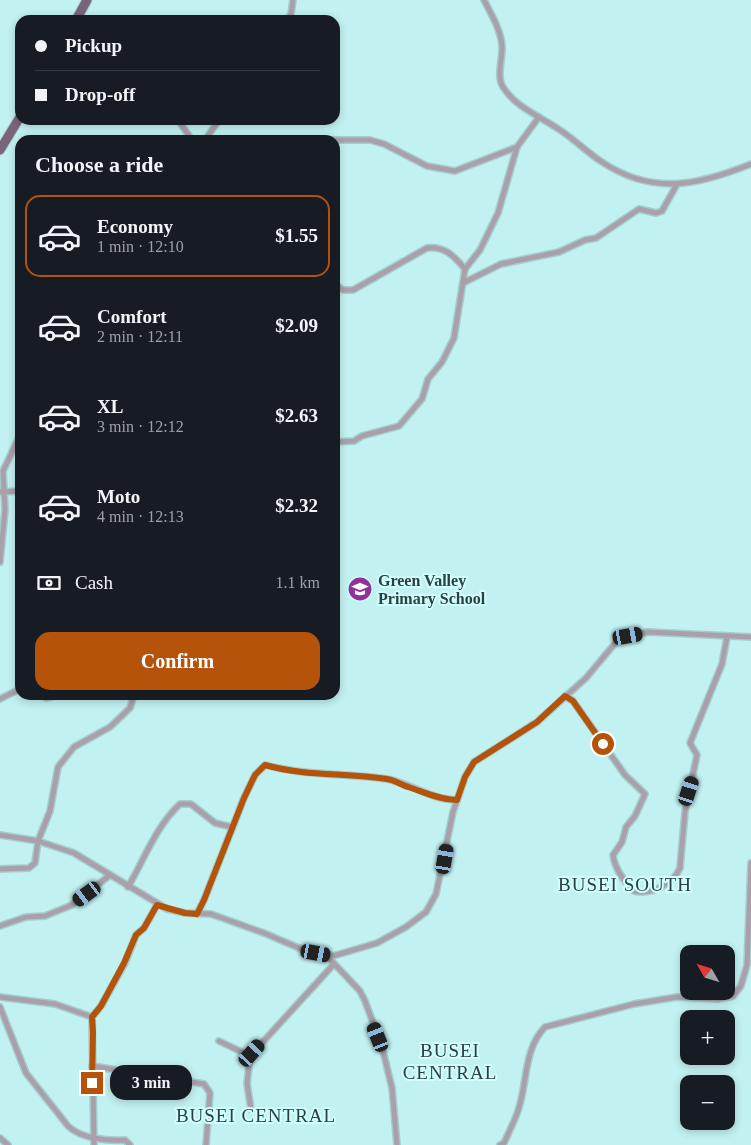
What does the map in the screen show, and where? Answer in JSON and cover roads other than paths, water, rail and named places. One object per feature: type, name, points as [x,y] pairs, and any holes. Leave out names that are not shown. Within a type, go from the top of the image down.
[{"type":"main road","points":[[79,15],[87,0]]},
{"type":"main road","points":[[0,150],[15,125]]},
{"type":"street","points":[[290,15],[293,0]]},
{"type":"street","points":[[484,0],[502,45],[501,85],[511,98],[621,173],[676,186],[715,178],[751,164]]},
{"type":"street","points":[[340,442],[354,441],[362,436],[399,426],[417,405],[424,393],[428,379],[442,362],[454,338],[457,306],[465,269],[480,250],[498,213],[517,147],[539,117]]},
{"type":"street","points":[[340,140],[370,140],[384,144],[428,166],[455,171],[517,147]]},
{"type":"street","points":[[463,283],[501,264],[559,252],[584,240],[596,238],[639,209],[656,213],[662,212],[676,186]]},
{"type":"street","points":[[340,287],[344,290],[353,290],[427,248],[444,250],[465,269]]},
{"type":"street","points":[[0,562],[5,510],[2,492],[3,471],[15,446]]},
{"type":"street","points":[[2,492],[15,491]]},
{"type":"street","points":[[0,835],[38,841],[74,854],[157,905],[185,913],[211,914],[264,932],[306,951],[333,956],[377,943],[406,928],[426,912],[436,894],[457,800],[465,777],[474,762],[537,722],[586,678],[617,642],[628,636],[648,632],[751,637]]},
{"type":"street","points":[[565,696],[573,701],[625,775],[644,794],[635,816],[626,827],[622,842],[613,855],[614,863],[620,875],[634,891],[649,892],[662,887],[677,874],[680,868],[685,812],[697,755],[690,743],[722,664],[727,637]]},
{"type":"street","points":[[0,699],[15,692]]},
{"type":"street","points":[[0,869],[32,866],[36,859],[38,841],[50,811],[57,773],[62,761],[79,743],[110,727],[130,708],[132,700]]},
{"type":"street","points":[[197,914],[255,775],[265,765],[287,771],[323,776],[351,775],[390,779],[432,795],[457,800]]},
{"type":"street","points":[[128,887],[155,837],[171,812],[180,804],[191,804],[215,823],[232,828]]},
{"type":"street","points":[[500,1145],[504,1143],[519,1110],[529,1054],[537,1035],[545,1026],[634,1004],[668,998],[718,999],[733,996],[741,986],[747,965],[751,863]]},
{"type":"street","points":[[0,926],[26,917],[45,916],[72,905],[110,875]]},
{"type":"street","points":[[94,1145],[92,1017],[101,1006],[124,963],[136,935],[144,928],[157,905]]},
{"type":"street","points":[[326,955],[360,991],[382,1047],[394,1097],[397,1145]]},
{"type":"street","points":[[251,1109],[247,1084],[250,1056],[334,964]]},
{"type":"street","points":[[0,997],[61,1006],[92,1017]]},
{"type":"street","points":[[0,1007],[26,1073],[72,1129],[105,1140],[126,1140],[130,1145]]},
{"type":"street","points":[[219,1042],[250,1056]]},
{"type":"street","points":[[92,1066],[204,1084],[210,1093],[206,1145]]},
{"type":"street","points":[[0,1138],[8,1145]]},
{"type":"place","name":"Green Valley Primary School","points":[[360,589]]},
{"type":"district","name":"BUSEI SOUTH","points":[[625,884]]},
{"type":"district","name":"BUSEI CENTRAL","points":[[450,1061]]},
{"type":"district","name":"BUSEI CENTRAL","points":[[256,1115]]}]
